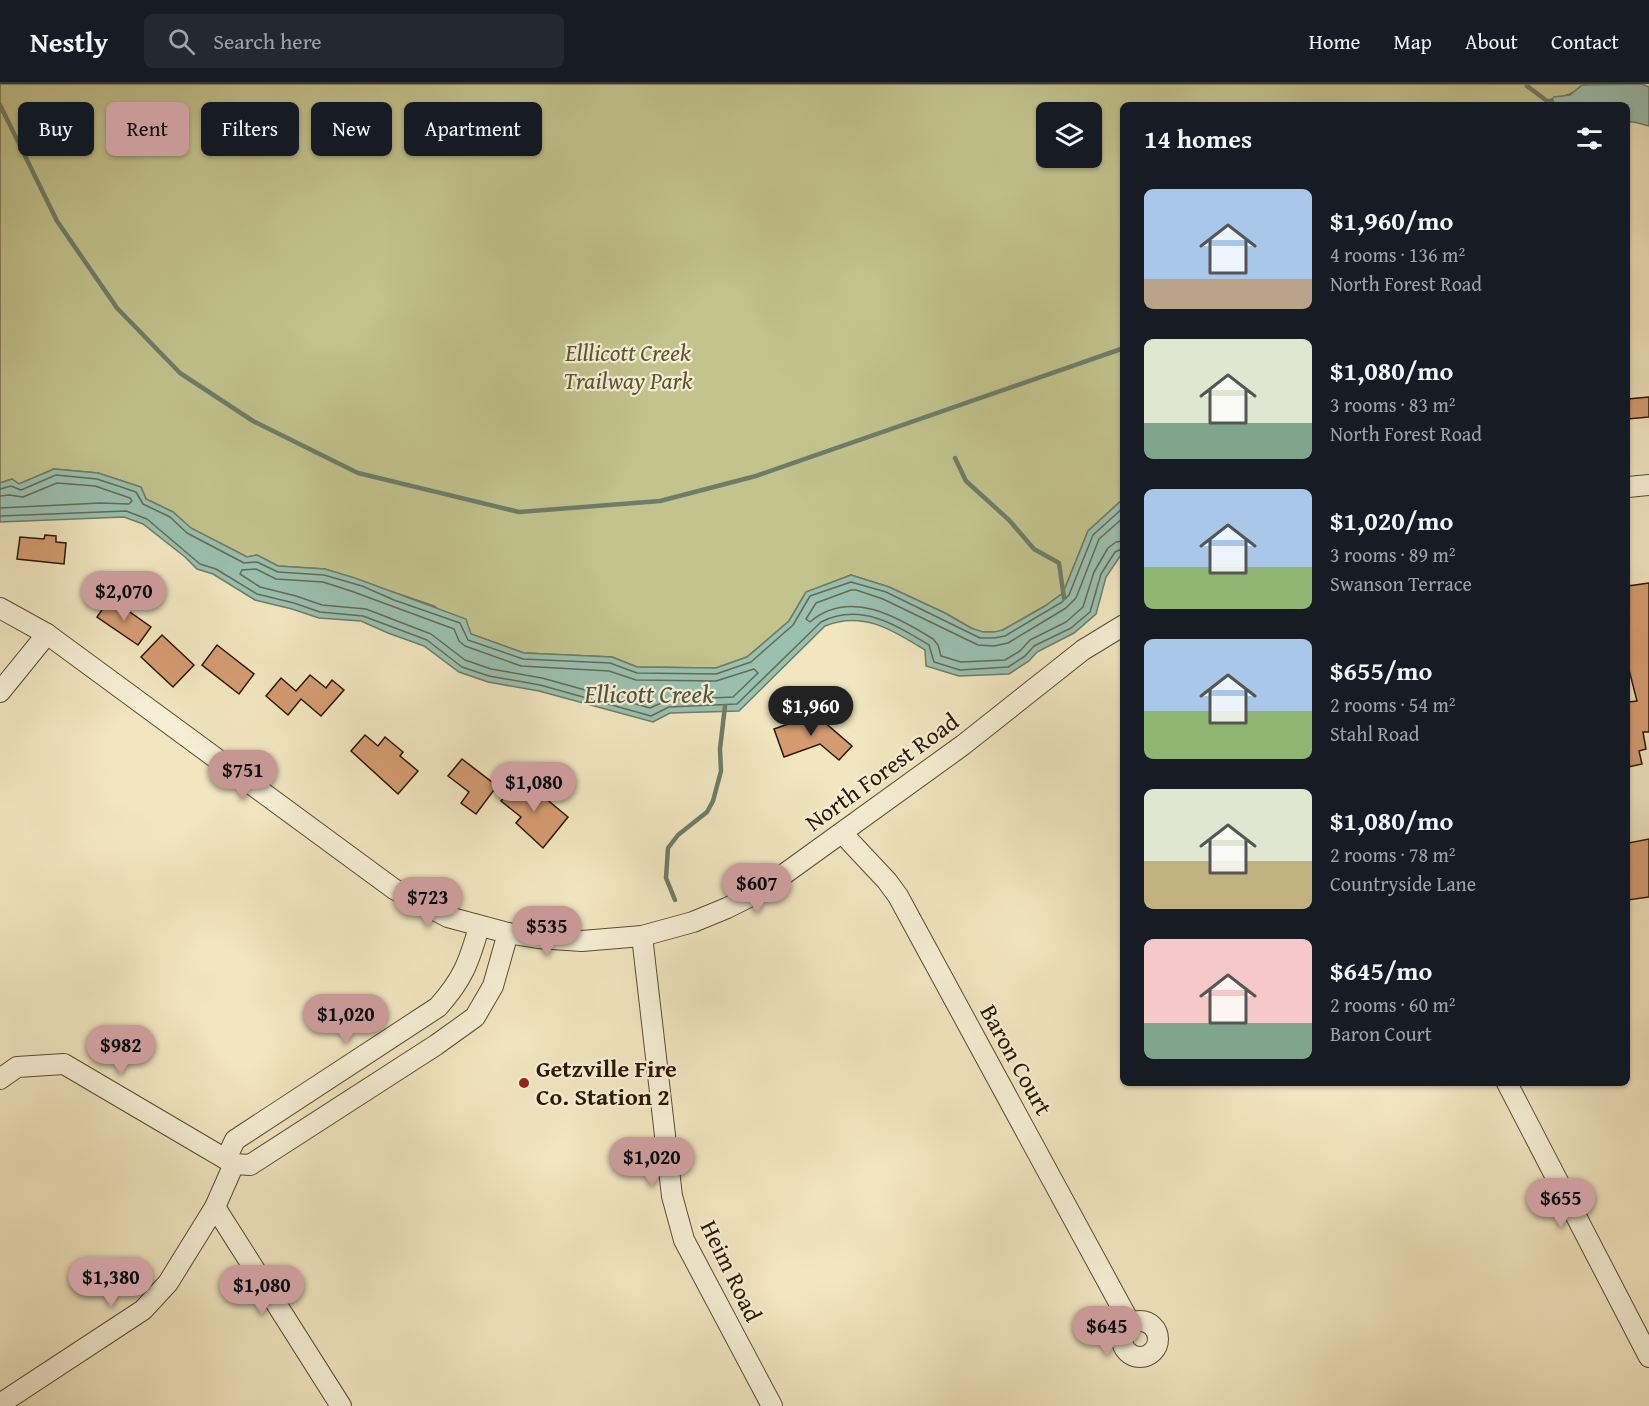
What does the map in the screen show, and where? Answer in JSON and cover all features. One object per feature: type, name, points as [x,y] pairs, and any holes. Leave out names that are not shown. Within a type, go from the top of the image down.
[{"type":"street","points":[[1630,488],[1649,485]]},
{"type":"street","name":"North Forest Road","points":[[0,608],[47,634],[394,889],[448,917],[479,927],[538,938],[582,941],[642,936],[693,922],[751,896],[963,745],[1083,650],[1120,627]]},
{"type":"street","points":[[0,692],[47,634]]},
{"type":"street","name":"Baron Court","points":[[842,833],[898,896],[1130,1323]]},
{"type":"street","points":[[0,1404],[143,1310],[168,1283],[215,1207],[235,1140],[438,1007],[455,988],[468,964],[479,927]]},
{"type":"street","points":[[0,1079],[17,1067],[64,1064],[230,1162],[250,1165],[436,1045],[475,1017],[493,986],[508,933]]},
{"type":"street","name":"Heim Road","points":[[642,936],[672,1196],[684,1240],[772,1406]]},
{"type":"street","points":[[1509,1086],[1649,1357]]},
{"type":"street","points":[[215,1207],[341,1406]]},
{"type":"green space","name":"Elllicott Creek Trailway Park","points":[[0,84],[1589,84],[1548,102],[1120,102],[1120,502],[1088,531],[1063,593],[999,632],[978,632],[945,613],[889,587],[851,575],[806,592],[789,621],[747,657],[716,668],[637,667],[612,657],[524,653],[471,634],[434,606],[325,569],[278,566],[257,555],[247,557],[190,528],[173,512],[146,499],[141,487],[98,473],[54,469],[19,484],[12,479],[0,483]]},
{"type":"water","points":[[1642,84],[1649,87],[1649,126],[1630,122],[1630,102],[1548,102],[1554,97],[1570,95],[1582,85]]},
{"type":"water","name":"Ellicott Creek","points":[[54,469],[98,473],[141,487],[146,499],[173,512],[191,528],[247,557],[257,555],[278,566],[325,569],[355,578],[466,619],[471,634],[524,653],[612,657],[637,667],[716,668],[747,657],[789,621],[806,592],[851,575],[889,587],[971,628],[983,632],[1003,630],[1063,593],[1088,531],[1120,502],[1120,556],[1106,577],[1096,614],[1074,633],[1037,652],[1029,661],[1009,674],[959,676],[926,666],[925,650],[878,625],[852,620],[825,626],[739,711],[670,713],[653,722],[539,691],[488,682],[459,672],[424,646],[361,621],[319,618],[255,600],[213,574],[197,569],[143,524],[124,517],[0,522],[0,483],[12,479],[19,484]]},
{"type":"building","points":[[1649,397],[1649,417],[1630,419],[1630,399]]},
{"type":"building","points":[[45,535],[56,536],[56,542],[66,543],[64,564],[17,559],[20,537],[44,539]]},
{"type":"building","points":[[1649,583],[1649,732],[1643,732],[1646,749],[1639,751],[1642,764],[1630,767],[1630,702],[1637,701],[1630,674],[1630,586]]},
{"type":"building","points":[[110,598],[151,627],[138,645],[97,617]]},
{"type":"building","points":[[162,635],[194,665],[173,687],[141,657]]},
{"type":"building","points":[[217,645],[254,674],[239,694],[202,665]]},
{"type":"building","points":[[310,675],[326,688],[332,680],[344,690],[321,716],[301,699],[288,715],[266,696],[281,678],[296,691]]},
{"type":"building","points":[[820,713],[822,720],[852,746],[839,760],[820,744],[784,757],[774,729]]},
{"type":"building","points":[[365,735],[378,746],[385,737],[403,752],[400,756],[418,771],[398,794],[351,751]]},
{"type":"building","points":[[462,759],[497,786],[476,814],[461,803],[469,792],[448,776]]},
{"type":"building","points":[[521,778],[568,817],[543,848],[516,823],[521,817],[501,801]]},
{"type":"building","points":[[1649,839],[1649,897],[1630,900],[1630,843]]},
{"type":"waterway","points":[[1527,86],[1547,101],[1552,101]]},
{"type":"waterway","points":[[0,105],[57,221],[117,308],[180,373],[253,421],[358,473],[519,512],[660,501],[756,476],[1120,349]]},
{"type":"waterway","points":[[955,458],[966,481],[1009,520],[1034,549],[1059,563],[1064,598]]},
{"type":"waterway","points":[[675,900],[666,878],[668,848],[678,835],[707,812],[713,801],[721,771],[720,749],[725,706]]},
{"type":"place","name":"Getzville Fire Co. Station 2","points":[[524,1083]]}]
